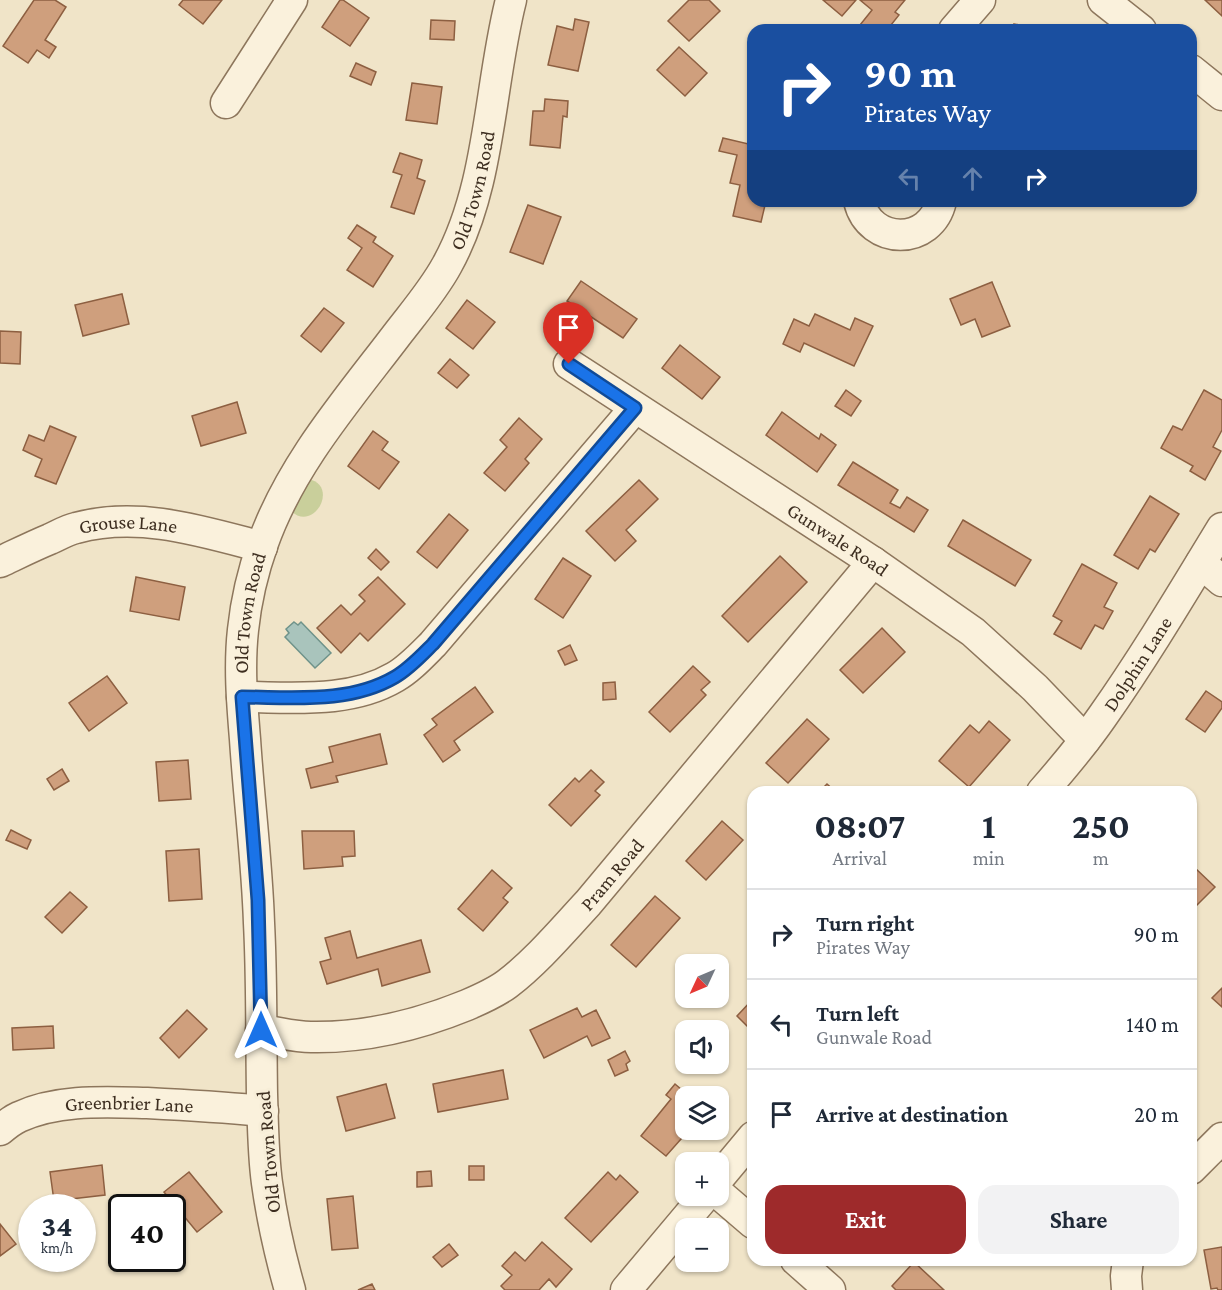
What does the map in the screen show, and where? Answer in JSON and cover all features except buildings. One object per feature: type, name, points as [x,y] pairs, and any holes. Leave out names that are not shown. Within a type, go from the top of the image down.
[{"type":"street","points":[[226,103],[292,0]]},
{"type":"street","name":"Old Town Road","points":[[290,1290],[273,1220],[267,1181],[262,1111],[258,900],[242,697],[245,610],[262,547],[274,516],[315,444],[435,284],[455,248],[474,195],[501,45],[512,0]]},
{"type":"street","points":[[959,24],[980,0]]},
{"type":"street","points":[[1103,0],[1133,24]]},
{"type":"street","points":[[1197,75],[1222,95]]},
{"type":"street","points":[[862,207],[863,213],[875,226],[883,231],[900,235],[925,227],[937,214],[939,207]]},
{"type":"street","name":"Gunwale Road","points":[[569,364],[873,562],[973,632],[1035,688],[1085,740]]},
{"type":"street","points":[[242,697],[333,697],[360,691],[395,677],[433,644],[635,408]]},
{"type":"street","name":"Grouse Lane","points":[[0,562],[74,529],[97,523],[114,522],[152,522],[184,526],[262,547]]},
{"type":"street","name":"Dolphin Lane","points":[[1047,786],[1085,740],[1138,663],[1211,572],[1222,528]]},
{"type":"street","name":"Pram Road","points":[[261,1030],[310,1037],[367,1034],[447,1013],[506,985],[543,951],[588,903],[873,562]]},
{"type":"street","name":"Greenbrier Lane","points":[[0,1130],[17,1118],[36,1111],[71,1104],[118,1102],[202,1105],[262,1111]]},
{"type":"street","points":[[1197,1163],[1222,1138]]},
{"type":"street","points":[[729,1166],[747,1144]]},
{"type":"street","points":[[729,1202],[747,1218]]},
{"type":"street","points":[[626,1290],[697,1206]]},
{"type":"street","points":[[803,1266],[830,1290]]},
{"type":"street","points":[[1127,1266],[1127,1290]]},
{"type":"green space","points":[[308,479],[317,483],[322,490],[323,498],[315,512],[308,516],[300,516],[291,511]]},
{"type":"water","points":[[294,622],[298,625],[301,622],[331,653],[315,668],[285,637],[289,633],[286,629]]},
{"type":"route","points":[[261,1030],[258,900],[242,697],[333,697],[360,691],[395,677],[433,644],[635,408],[569,364]]}]
